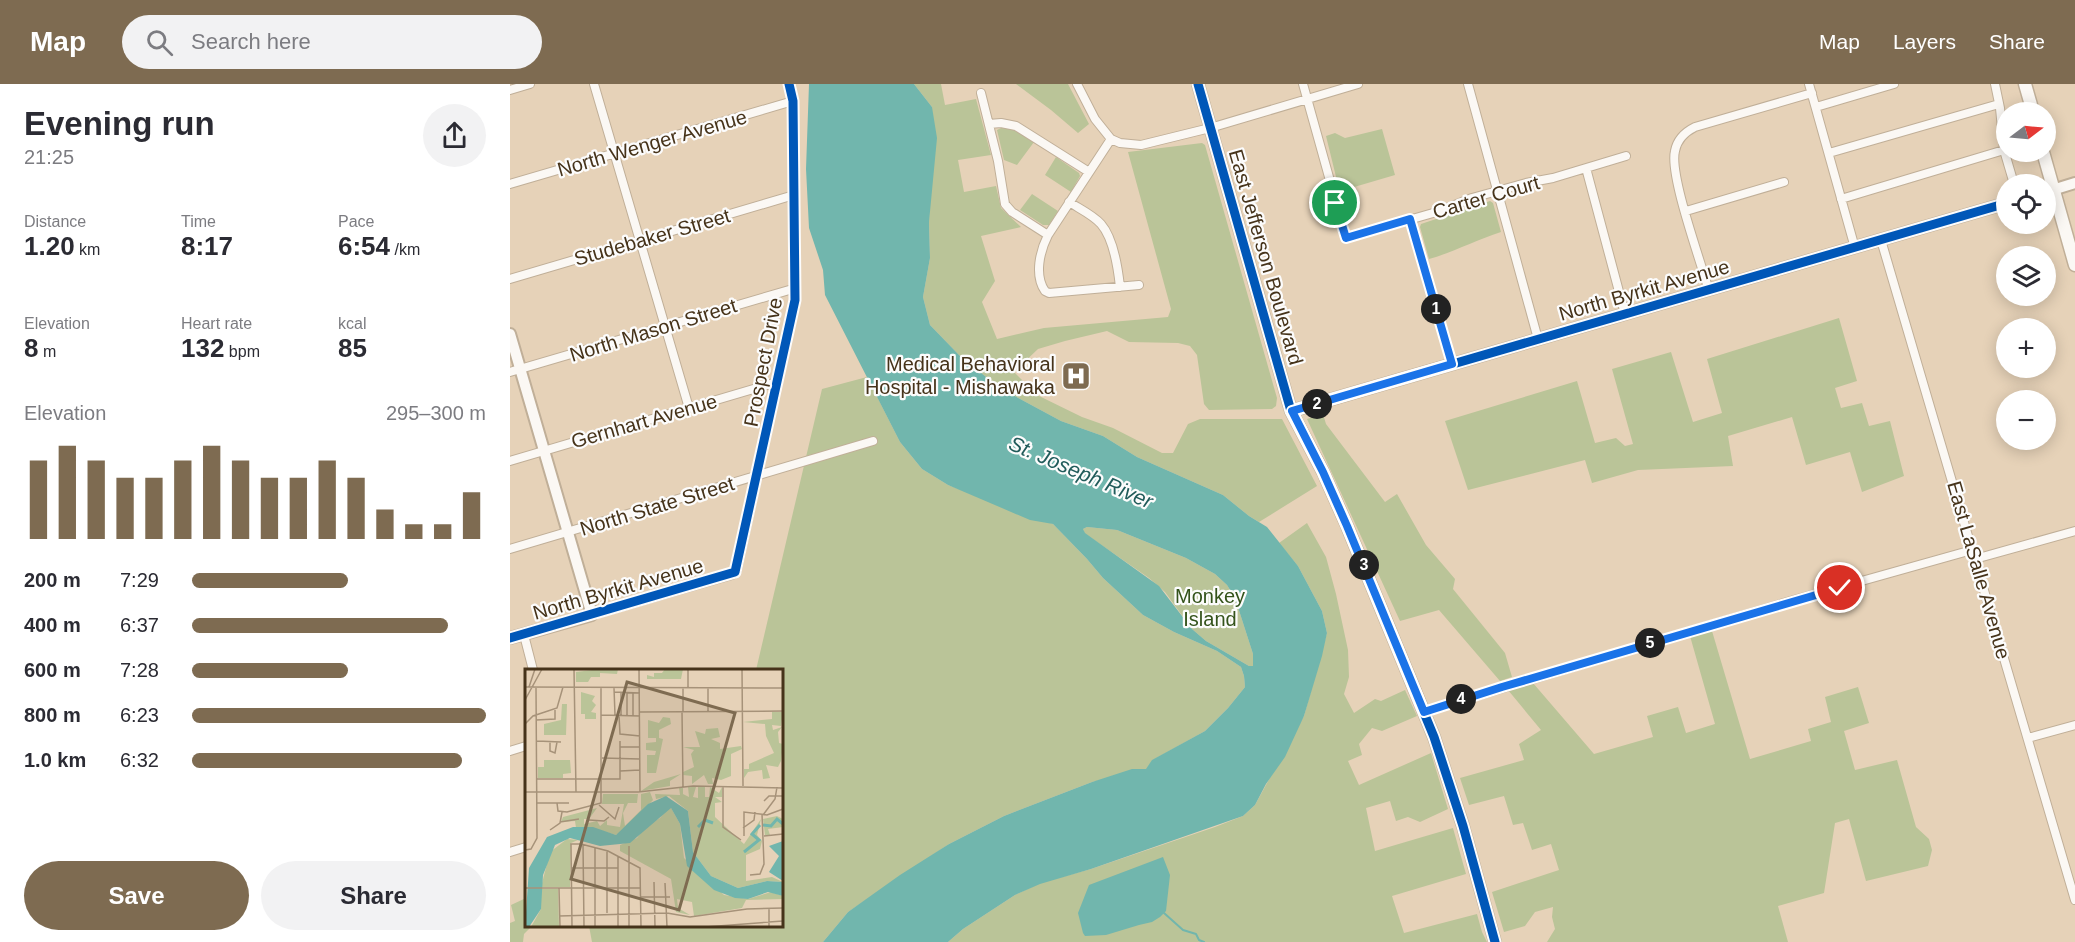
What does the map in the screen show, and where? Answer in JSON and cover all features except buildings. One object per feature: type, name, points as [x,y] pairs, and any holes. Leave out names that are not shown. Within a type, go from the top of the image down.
[{"type":"main road","points":[[2025,84],[2030,102]]},
{"type":"main road","points":[[2056,209],[2075,265]]},
{"type":"street","points":[[510,90],[530,84]]},
{"type":"street","points":[[594,84],[689,408]]},
{"type":"street","name":"Prospect Drive","points":[[735,573],[794,310],[796,288],[793,101],[789,84]]},
{"type":"street","points":[[1077,84],[1095,119],[1111,139],[1120,143],[1141,145],[1210,128],[1358,84]]},
{"type":"street","name":"East Jefferson Boulevard","points":[[1198,84],[1292,411],[1347,526],[1424,712],[1451,788],[1495,942]]},
{"type":"street","points":[[1303,84],[1308,99]]},
{"type":"street","points":[[1468,84],[1538,339]]},
{"type":"street","points":[[1809,84],[1855,248]]},
{"type":"street","points":[[1816,107],[1894,84]]},
{"type":"street","points":[[1995,84],[2000,102]]},
{"type":"street","points":[[981,93],[1005,204],[1012,212],[1048,235]]},
{"type":"street","points":[[1709,291],[1675,175],[1676,147],[1683,135],[1695,127],[1812,93]]},
{"type":"street","name":"Carter Court","points":[[1308,99],[1346,238],[1497,191],[1626,156]]},
{"type":"street","name":"North Wenger Avenue","points":[[510,184],[793,101]]},
{"type":"street","points":[[1829,153],[1996,105]]},
{"type":"street","points":[[989,124],[1001,123],[1016,126],[1089,172]]},
{"type":"street","points":[[1111,139],[1041,249],[1039,258],[1041,282],[1045,291],[1056,293],[1139,285]]},
{"type":"street","points":[[1841,199],[1996,152]]},
{"type":"street","points":[[1586,168],[1625,314]]},
{"type":"street","points":[[1686,211],[1784,182]]},
{"type":"street","points":[[2056,189],[2075,183]]},
{"type":"street","name":"Studebaker Street","points":[[510,279],[794,195]]},
{"type":"street","points":[[1070,202],[1096,219],[1106,231],[1119,273],[1120,287]]},
{"type":"street","name":"North Byrkit Avenue","points":[[1292,411],[1996,206]]},
{"type":"street","points":[[1410,219],[1452,364]]},
{"type":"street","name":"East LaSalle Avenue","points":[[1881,240],[2075,900]]},
{"type":"street","name":"North Mason Street","points":[[515,371],[796,288]]},
{"type":"street","points":[[510,334],[515,371],[544,451],[592,615]]},
{"type":"street","name":"Gernhart Avenue","points":[[510,461],[777,382]]},
{"type":"street","name":"North State Street","points":[[510,549],[873,441]]},
{"type":"street","points":[[1975,559],[2075,531]]},
{"type":"street","points":[[1424,712],[1794,600],[1972,550]]},
{"type":"street","name":"North Byrkit Avenue","points":[[510,639],[735,573]]},
{"type":"street","points":[[524,635],[533,669]]},
{"type":"street","points":[[2028,738],[2075,725]]},
{"type":"street","points":[[510,751],[525,746]]},
{"type":"street","points":[[510,852],[525,847]]},
{"type":"green space","points":[[914,84],[941,84],[945,105],[976,99],[991,155],[958,160],[964,192],[996,186],[1001,208],[1021,227],[981,236],[995,281],[982,302],[997,339],[1044,328],[1168,317],[1171,309],[1128,152],[1202,143],[1205,145],[1277,398],[1276,406],[1272,409],[1209,410],[1204,404],[1197,355],[1190,346],[1178,343],[1129,342],[1107,331],[1038,349],[1014,372],[1037,395],[1082,417],[1113,428],[1162,453],[1173,453],[1188,424],[1200,419],[1282,419],[1317,486],[1259,522],[1223,495],[1137,457],[1103,436],[1061,421],[1000,388],[961,357],[930,325],[923,297],[930,258],[932,107]]},
{"type":"green space","points":[[1016,84],[1068,84],[1089,124],[1078,133]]},
{"type":"green space","points":[[1012,129],[1034,142],[1017,165],[1004,160],[997,130]]},
{"type":"green space","points":[[1382,129],[1395,175],[1344,190],[1339,189],[1326,136],[1335,133],[1345,138]]},
{"type":"green space","points":[[1056,157],[1079,173],[1080,176],[1071,192],[1045,175]]},
{"type":"green space","points":[[1032,194],[1058,211],[1049,225],[1043,225],[1020,210]]},
{"type":"green space","points":[[1490,201],[1493,203],[1501,232],[1429,259],[1421,224]]},
{"type":"green space","points":[[1839,318],[1857,381],[1835,388],[1841,408],[1862,403],[1869,426],[1890,421],[1904,476],[1862,492],[1850,452],[1806,465],[1792,417],[1728,436],[1733,466],[1638,470],[1592,483],[1585,460],[1468,490],[1445,421],[1577,381],[1595,443],[1616,438],[1625,446],[1633,444],[1612,369],[1671,352],[1693,422],[1722,413],[1707,359]]},
{"type":"green space","points":[[867,377],[900,442],[922,469],[948,485],[1053,524],[1103,578],[1143,615],[1217,651],[1241,667],[1245,687],[1205,731],[1153,760],[1146,770],[1092,782],[1004,816],[949,844],[848,912],[823,942],[592,942],[589,927],[783,927],[783,669],[756,669],[822,389]]},
{"type":"green space","points":[[1323,414],[1326,424],[1385,502],[1397,494],[1426,545],[1455,579],[1453,589],[1505,653],[1512,677],[1500,681],[1439,610],[1400,621],[1307,419]]},
{"type":"green space","points":[[1307,523],[1326,557],[1336,594],[1348,650],[1349,677],[1344,694],[1354,713],[1375,699],[1381,701],[1405,690],[1417,716],[1382,731],[1372,728],[1359,744],[1362,755],[1348,761],[1359,785],[1431,753],[1448,809],[1420,822],[1408,817],[1396,821],[1390,801],[1366,808],[1375,851],[1453,828],[1466,874],[1392,896],[1404,933],[1477,914],[1487,942],[948,942],[963,929],[1015,895],[1040,883],[1091,869],[1215,827],[1243,816],[1255,805],[1304,716],[1327,633],[1322,611],[1298,566],[1279,543]]},
{"type":"green space","name":"Monkey Island","points":[[1087,527],[1117,530],[1186,558],[1215,574],[1227,585],[1235,598],[1253,654],[1253,666],[1249,666],[1206,641],[1192,629],[1165,592],[1149,578],[1084,533],[1083,529]]},
{"type":"green space","points":[[1712,631],[1750,759],[1811,741],[1808,729],[1831,722],[1825,697],[1858,687],[1869,723],[1844,731],[1855,770],[1897,760],[1916,827],[1929,839],[1932,850],[1928,866],[1866,881],[1849,819],[1835,823],[1824,893],[1778,906],[1788,942],[1547,942],[1555,929],[1552,917],[1553,907],[1535,912],[1525,926],[1504,932],[1492,892],[1559,870],[1551,844],[1532,850],[1523,823],[1513,825],[1504,796],[1469,805],[1460,778],[1524,760],[1519,744],[1541,730],[1508,690],[1533,683],[1594,754],[1653,737],[1647,716],[1678,707],[1686,733],[1715,724],[1690,636]]},
{"type":"green space","points":[[525,898],[525,927],[531,927],[524,934],[523,942],[510,942],[510,923],[515,921],[511,905]]},
{"type":"water","name":"St. Joseph River","points":[[809,84],[914,84],[932,107],[937,138],[929,222],[930,258],[923,297],[930,325],[961,357],[1000,388],[1061,421],[1103,436],[1137,457],[1223,495],[1267,527],[1298,566],[1322,611],[1327,633],[1304,716],[1285,757],[1266,784],[1255,805],[1243,816],[1091,869],[1040,884],[1015,895],[963,929],[948,942],[823,942],[848,912],[949,844],[1004,816],[1092,782],[1132,769],[1146,769],[1152,760],[1205,731],[1245,687],[1244,676],[1241,667],[1217,651],[1143,615],[1103,578],[1053,524],[1030,520],[948,485],[922,469],[900,442],[825,295],[823,270],[809,228],[806,169]],"holes":[[[1087,527],[1117,530],[1186,558],[1215,574],[1227,585],[1235,598],[1253,654],[1253,666],[1249,666],[1206,641],[1192,629],[1159,586],[1085,533],[1083,529]]]},
{"type":"water","points":[[1163,857],[1170,875],[1166,911],[1152,922],[1106,935],[1085,936],[1078,913],[1089,885]]},
{"type":"waterway","points":[[1164,913],[1183,930],[1196,934],[1199,940],[1204,942]]},
{"type":"cycle path","points":[[510,638],[735,572],[795,300],[793,101],[789,84]]},
{"type":"cycle path","points":[[1198,84],[1291,411],[1323,472],[1347,526],[1434,737],[1463,826],[1495,942]]},
{"type":"cycle path","points":[[1291,411],[1996,206]]},
{"type":"place","name":"Medical Behavioral Hospital - Mishawaka","points":[[1076,376]]},
{"type":"route","points":[[1335,203],[1346,238],[1410,219],[1452,364],[1292,411],[1347,526],[1424,712],[1840,588]]}]
